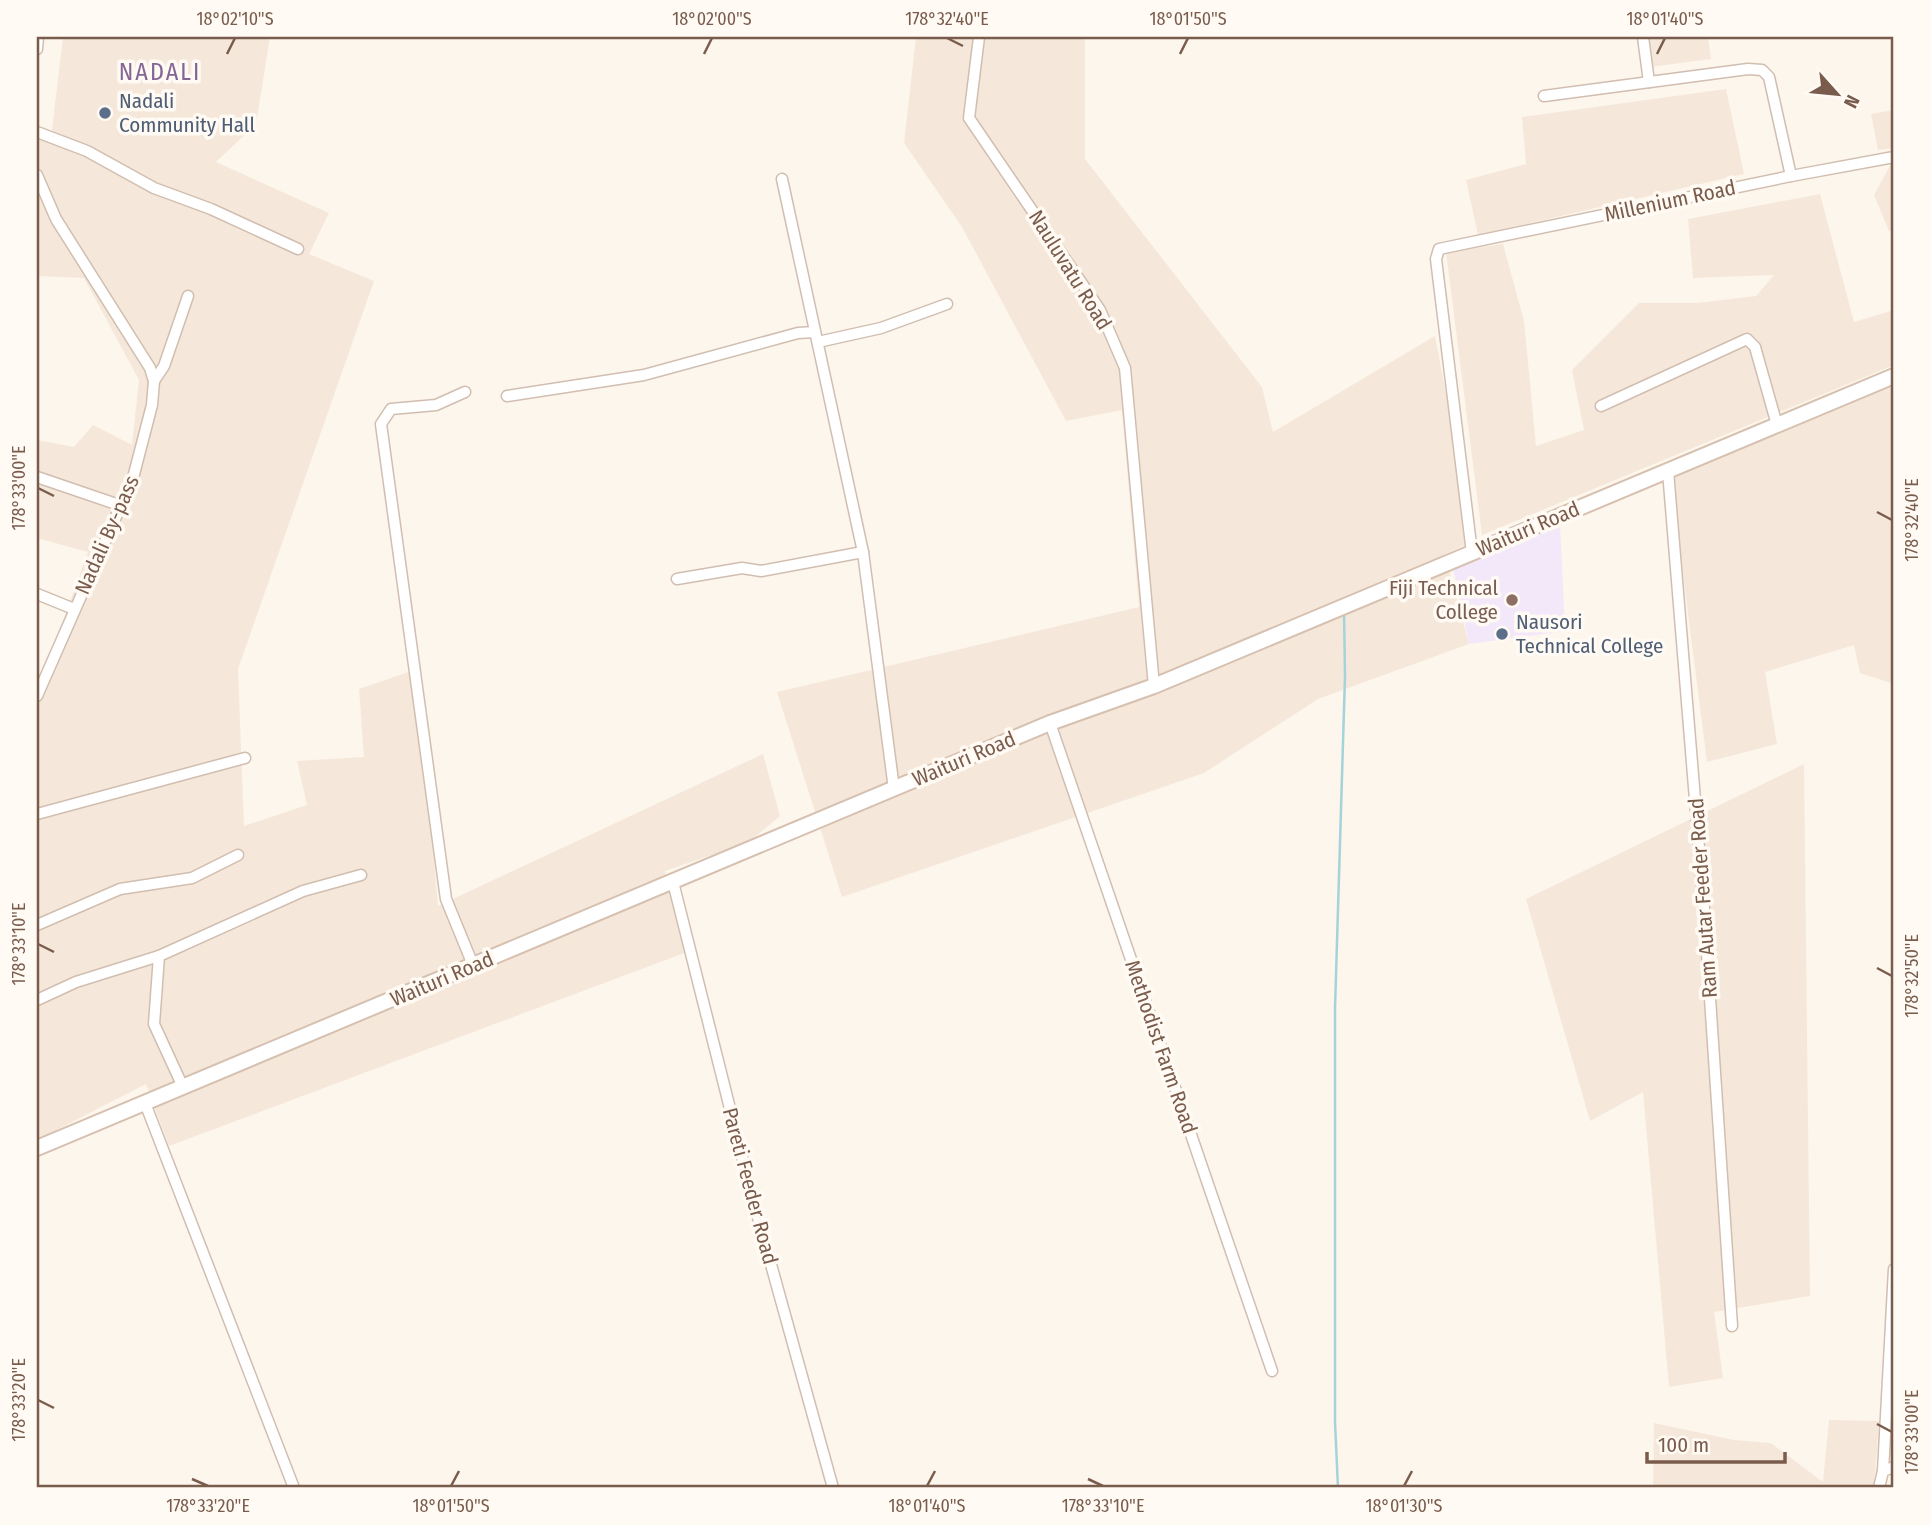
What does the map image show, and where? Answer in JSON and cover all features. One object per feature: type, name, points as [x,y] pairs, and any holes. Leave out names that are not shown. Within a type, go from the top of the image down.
[{"type":"main road","name":"Waituri Road","points":[[37,1148],[1050,723],[1154,686],[1894,376]]},
{"type":"street","points":[[37,50],[38,37]]},
{"type":"street","name":"Nauluvatu Road","points":[[979,37],[969,118],[1100,310],[1125,368],[1154,686]]},
{"type":"street","points":[[1643,37],[1649,82]]},
{"type":"street","points":[[1544,96],[1757,68],[1766,72],[1791,176]]},
{"type":"street","points":[[37,132],[87,151],[154,188],[211,209],[298,249]]},
{"type":"street","name":"Millenium Road","points":[[1472,553],[1436,259],[1439,249],[1452,244],[1791,176],[1894,158]]},
{"type":"street","name":"Nadali By-pass","points":[[37,175],[56,219],[150,368],[154,381],[143,448],[122,506],[37,696]]},
{"type":"street","points":[[782,179],[863,552],[894,789]]},
{"type":"street","points":[[154,381],[164,366],[188,296]]},
{"type":"street","points":[[507,396],[645,375],[799,333],[816,337],[881,328],[947,304]]},
{"type":"street","points":[[1601,406],[1747,339],[1755,347],[1777,425]]},
{"type":"street","points":[[465,392],[436,405],[391,409],[381,424],[446,899],[473,965]]},
{"type":"street","name":"Ram Autar Feeder Road","points":[[1668,471],[1704,909],[1732,1326]]},
{"type":"street","points":[[37,477],[122,506]]},
{"type":"street","points":[[677,579],[741,568],[761,571],[863,552]]},
{"type":"street","points":[[37,594],[74,609]]},
{"type":"street","name":"Methodist Farm Road","points":[[1050,723],[1272,1371]]},
{"type":"street","points":[[37,814],[245,758]]},
{"type":"street","points":[[37,925],[120,889],[191,878],[238,855]]},
{"type":"street","points":[[37,1000],[76,982],[159,956],[303,891],[361,875]]},
{"type":"street","name":"Pareti Feeder Road","points":[[673,882],[752,1196],[833,1488]]},
{"type":"street","points":[[159,956],[155,1024],[183,1087]]},
{"type":"street","points":[[145,1103],[294,1488]]},
{"type":"street","points":[[1879,1488],[1884,1471],[1894,1269]]},
{"type":"street","points":[[1884,1471],[1894,1466]]},
{"type":"shaded area","points":[[63,37],[270,37],[256,124],[216,162],[329,213],[309,254],[374,281],[238,669],[244,826],[307,805],[297,761],[364,757],[359,689],[417,669],[438,906],[763,754],[780,816],[749,842],[665,871],[687,952],[169,1146],[146,1084],[37,1140],[37,692],[88,552],[37,538],[37,440],[74,447],[93,425],[132,445],[139,380],[84,278],[37,276],[37,132],[51,138]]},
{"type":"shaded area","points":[[916,37],[1085,37],[1085,159],[1262,387],[1273,432],[1435,336],[1458,458],[1467,544],[1445,554],[1469,644],[1318,699],[1204,773],[842,897],[777,692],[1139,607],[1122,410],[1066,421],[962,227],[904,143]]},
{"type":"shaded area","points":[[1647,37],[1708,37],[1711,59],[1650,67]]},
{"type":"shaded area","points":[[1726,89],[1744,174],[1478,235],[1466,180],[1526,164],[1522,117]]},
{"type":"shaded area","points":[[1894,110],[1894,148],[1878,150],[1871,114]]},
{"type":"shaded area","points":[[1891,164],[1894,164],[1894,230],[1889,231],[1874,195]]},
{"type":"shaded area","points":[[1820,194],[1854,322],[1894,310],[1894,365],[1482,535],[1446,252],[1503,244],[1524,321],[1536,446],[1584,430],[1572,370],[1639,303],[1697,303],[1756,296],[1774,275],[1693,278],[1688,219]]},
{"type":"shaded area","points":[[1894,383],[1894,684],[1860,673],[1854,645],[1765,672],[1777,744],[1707,762],[1670,473]]},
{"type":"shaded area","name":"Fiji Technical College","points":[[1560,522],[1565,631],[1469,644],[1453,568]]},
{"type":"shaded area","points":[[1804,764],[1810,1296],[1714,1312],[1723,1378],[1669,1387],[1643,1092],[1590,1121],[1526,899]]},
{"type":"shaded area","points":[[1829,1420],[1879,1421],[1874,1488],[1653,1488],[1654,1423],[1734,1440],[1771,1443],[1823,1482]]},
{"type":"waterway","points":[[1338,1488],[1335,1422],[1335,1009],[1345,676],[1344,610]]},
{"type":"place","name":"Nadali Community Hall","points":[[105,113]]},
{"type":"place","name":"Fiji Technical College","points":[[1512,600]]},
{"type":"place","name":"Nausori Technical College","points":[[1502,634]]},
{"type":"district","name":"NADALI","points":[[160,72]]}]
